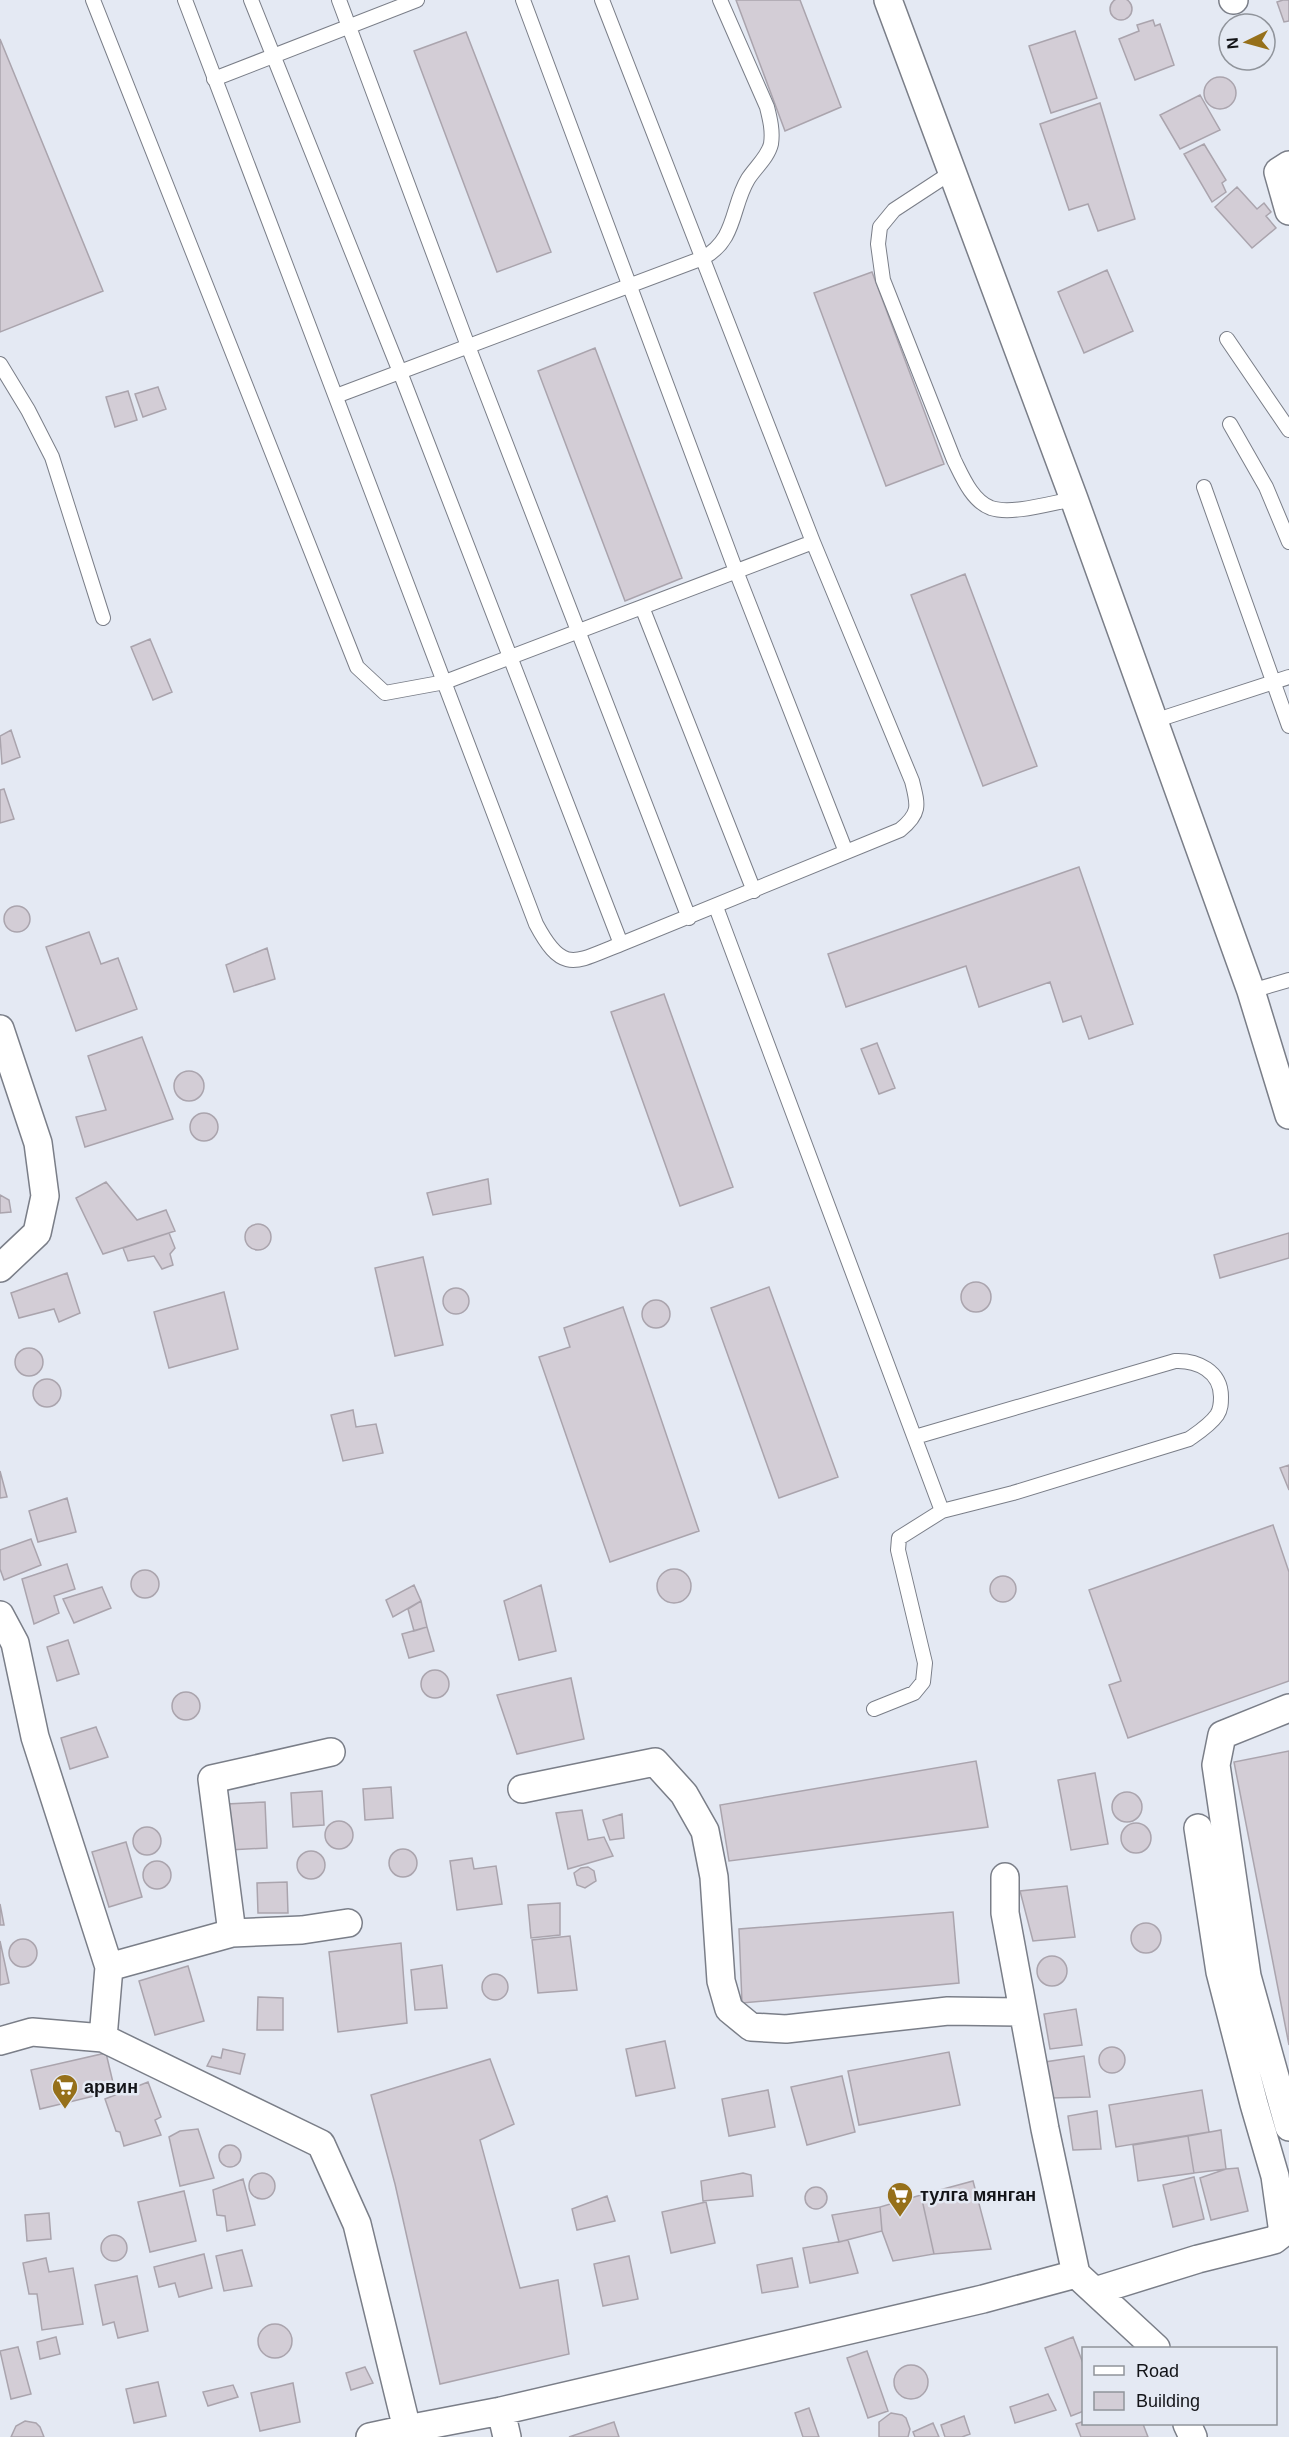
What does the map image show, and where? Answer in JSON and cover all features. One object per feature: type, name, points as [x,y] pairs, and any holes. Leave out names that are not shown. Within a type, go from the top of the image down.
[{"type":"street","points":[[888,0],[1154,721],[1251,991],[1289,1115]]},
{"type":"street","points":[[1289,165],[1278,172],[1289,212]]},
{"type":"street","points":[[0,1029],[38,1143],[45,1196],[37,1233],[0,1268]]},
{"type":"street","points":[[0,1615],[15,1643],[35,1737],[109,1967],[103,2038]]},
{"type":"street","points":[[1289,1708],[1222,1735],[1216,1765],[1247,1976],[1289,2127]]},
{"type":"street","points":[[232,1933],[212,1779],[331,1752]]},
{"type":"street","points":[[522,1790],[655,1762],[684,1794],[705,1831],[714,1877],[721,1981],[729,2009],[751,2027],[786,2029],[948,2011],[1023,2012]]},
{"type":"street","points":[[370,2437],[501,2411],[983,2299],[1085,2283],[1274,2240],[1283,2233],[1275,2176],[1220,1972],[1198,1828]]},
{"type":"street","points":[[1005,1877],[1005,1913],[1045,2129],[1085,2283],[1154,2347]]},
{"type":"street","points":[[109,1967],[232,1933],[302,1930],[348,1923]]},
{"type":"street","points":[[0,2041],[32,2032],[103,2038],[321,2144],[357,2224],[407,2429]]},
{"type":"street","points":[[501,2411],[507,2437]]},
{"type":"lane","points":[[93,0],[357,667],[385,693],[446,682],[813,542]]},
{"type":"lane","points":[[185,0],[446,682],[536,924],[546,944],[557,956],[567,960],[584,959],[900,830],[912,820],[918,806],[912,781],[813,542],[602,0]]},
{"type":"lane","points":[[251,0],[400,372],[621,944]]},
{"type":"lane","points":[[339,0],[577,632],[689,918]]},
{"type":"lane","points":[[214,79],[417,0]]},
{"type":"lane","points":[[523,0],[736,571],[846,852]]},
{"type":"lane","points":[[336,396],[714,252],[729,230],[747,181],[771,145],[771,124],[767,107],[720,0]]},
{"type":"lane","points":[[952,172],[911,197],[894,210],[880,227],[878,244],[883,280],[954,460],[965,483],[976,496],[989,507],[1009,510],[1074,499]]},
{"type":"lane","points":[[1227,339],[1289,430]]},
{"type":"lane","points":[[0,364],[28,410],[52,457],[103,618]]},
{"type":"lane","points":[[1230,423],[1266,487],[1289,542]]},
{"type":"lane","points":[[1204,488],[1289,726]]},
{"type":"lane","points":[[642,607],[754,891]]},
{"type":"lane","points":[[1154,721],[1289,677]]},
{"type":"lane","points":[[716,907],[942,1511]]},
{"type":"lane","points":[[1251,991],[1289,980]]},
{"type":"lane","points":[[874,1709],[914,1693],[923,1682],[925,1663],[898,1550],[899,1538],[942,1511],[1013,1493],[1189,1439],[1218,1414],[1221,1405],[1221,1389],[1215,1375],[1203,1366],[1190,1360],[1175,1361],[915,1437]]},
{"type":"building","points":[[1117,-1],[1125,-1],[1131,5],[1131,13],[1125,19],[1117,19],[1111,13],[1111,5]]},
{"type":"building","points":[[736,0],[800,0],[841,107],[785,131]]},
{"type":"building","points":[[1289,0],[1289,21],[1284,22],[1277,2]]},
{"type":"building","points":[[1153,20],[1155,26],[1160,24],[1174,65],[1135,80],[1119,39],[1139,31],[1137,25]]},
{"type":"building","points":[[1075,31],[1097,98],[1051,113],[1029,46]]},
{"type":"building","points":[[466,32],[551,252],[497,272],[414,51]]},
{"type":"building","points":[[0,39],[103,291],[0,332]]},
{"type":"building","points":[[1220,77],[1231,82],[1236,93],[1231,104],[1220,109],[1209,104],[1204,93],[1209,82]]},
{"type":"building","points":[[1200,95],[1220,130],[1180,149],[1160,115]]},
{"type":"building","points":[[1100,103],[1135,219],[1098,231],[1088,204],[1069,210],[1040,124]]},
{"type":"building","points":[[1204,144],[1226,180],[1222,183],[1226,192],[1212,202],[1184,154]]},
{"type":"building","points":[[1237,187],[1257,209],[1264,203],[1271,212],[1266,216],[1276,228],[1252,248],[1215,207]]},
{"type":"building","points":[[1107,270],[1133,331],[1084,353],[1058,292]]},
{"type":"building","points":[[872,272],[944,464],[886,486],[814,293]]},
{"type":"building","points":[[595,348],[682,578],[625,601],[538,371]]},
{"type":"building","points":[[158,387],[166,409],[143,417],[135,394]]},
{"type":"building","points":[[128,391],[137,420],[115,427],[106,397]]},
{"type":"building","points":[[965,574],[1037,766],[983,786],[911,595]]},
{"type":"building","points":[[150,639],[172,692],[153,700],[131,647]]},
{"type":"building","points":[[11,730],[20,757],[2,764],[0,736]]},
{"type":"building","points":[[4,789],[14,819],[0,823],[0,790]]},
{"type":"building","points":[[1079,867],[1133,1024],[1089,1039],[1081,1016],[1063,1022],[1050,982],[979,1007],[966,966],[846,1007],[828,954]]},
{"type":"building","points":[[17,906],[26,910],[30,919],[26,928],[17,932],[8,928],[4,919],[8,910]]},
{"type":"building","points":[[89,932],[101,964],[118,958],[137,1009],[76,1031],[46,947]]},
{"type":"building","points":[[267,948],[275,979],[234,992],[226,965]]},
{"type":"building","points":[[664,994],[733,1187],[680,1206],[611,1012]]},
{"type":"building","points":[[142,1037],[173,1119],[85,1147],[76,1117],[106,1110],[88,1056]]},
{"type":"building","points":[[877,1043],[895,1088],[879,1094],[861,1049]]},
{"type":"building","points":[[189,1071],[195,1072],[203,1080],[203,1092],[195,1100],[189,1101],[183,1100],[175,1092],[174,1086],[175,1080],[183,1072]]},
{"type":"building","points":[[204,1113],[214,1117],[218,1127],[214,1137],[204,1141],[194,1137],[190,1127],[194,1117]]},
{"type":"building","points":[[488,1179],[491,1204],[433,1215],[427,1193]]},
{"type":"building","points":[[106,1182],[137,1220],[166,1210],[175,1231],[103,1254],[76,1198]]},
{"type":"building","points":[[0,1195],[9,1200],[11,1212],[0,1213]]},
{"type":"building","points":[[258,1224],[267,1228],[271,1237],[267,1246],[258,1250],[249,1246],[245,1237],[249,1228]]},
{"type":"building","points":[[169,1233],[175,1248],[170,1254],[173,1265],[162,1269],[154,1256],[128,1261],[123,1248]]},
{"type":"building","points":[[1289,1233],[1289,1258],[1220,1278],[1214,1255]]},
{"type":"building","points":[[423,1257],[443,1345],[395,1356],[375,1268]]},
{"type":"building","points":[[67,1273],[80,1313],[59,1322],[54,1309],[19,1318],[11,1293]]},
{"type":"building","points":[[976,1282],[982,1283],[990,1291],[990,1303],[982,1311],[976,1312],[970,1311],[962,1303],[961,1297],[962,1291],[970,1283]]},
{"type":"building","points":[[769,1287],[838,1477],[779,1498],[711,1308]]},
{"type":"building","points":[[456,1288],[465,1292],[469,1301],[465,1310],[456,1314],[447,1310],[443,1301],[447,1292]]},
{"type":"building","points":[[224,1292],[238,1349],[169,1368],[154,1312]]},
{"type":"building","points":[[656,1300],[666,1304],[670,1314],[666,1324],[656,1328],[646,1324],[642,1314],[646,1304]]},
{"type":"building","points":[[623,1307],[699,1531],[610,1562],[539,1357],[570,1347],[564,1328]]},
{"type":"building","points":[[29,1348],[39,1352],[43,1362],[39,1372],[29,1376],[19,1372],[15,1362],[19,1352]]},
{"type":"building","points":[[47,1379],[57,1383],[61,1393],[57,1403],[47,1407],[37,1403],[33,1393],[37,1383]]},
{"type":"building","points":[[353,1410],[356,1427],[376,1424],[383,1453],[343,1461],[331,1415]]},
{"type":"building","points":[[1289,1465],[1289,1490],[1280,1468]]},
{"type":"building","points":[[0,1471],[7,1497],[0,1498]]},
{"type":"building","points":[[67,1498],[76,1532],[38,1542],[29,1511]]},
{"type":"building","points":[[1273,1525],[1289,1572],[1289,1681],[1128,1738],[1109,1685],[1121,1681],[1089,1590]]},
{"type":"building","points":[[31,1539],[41,1565],[4,1580],[0,1569],[0,1550]]},
{"type":"building","points":[[67,1564],[75,1589],[54,1596],[59,1613],[34,1624],[22,1579]]},
{"type":"building","points":[[674,1569],[686,1574],[691,1586],[686,1598],[674,1603],[662,1598],[657,1586],[662,1574]]},
{"type":"building","points":[[145,1570],[155,1574],[159,1584],[155,1594],[145,1598],[135,1594],[131,1584],[135,1574]]},
{"type":"building","points":[[1003,1576],[1012,1580],[1016,1589],[1012,1598],[1003,1602],[994,1598],[990,1589],[994,1580]]},
{"type":"building","points":[[414,1585],[421,1601],[393,1617],[386,1600]]},
{"type":"building","points":[[541,1585],[556,1651],[519,1660],[504,1601]]},
{"type":"building","points":[[102,1587],[111,1608],[74,1623],[63,1599]]},
{"type":"building","points":[[421,1601],[427,1627],[414,1631],[408,1609]]},
{"type":"building","points":[[427,1627],[434,1651],[409,1658],[402,1634]]},
{"type":"building","points":[[68,1640],[79,1674],[57,1681],[47,1647]]},
{"type":"building","points":[[435,1670],[445,1674],[449,1684],[445,1694],[435,1698],[425,1694],[421,1684],[425,1674]]},
{"type":"building","points":[[571,1678],[584,1739],[517,1754],[497,1695]]},
{"type":"building","points":[[186,1692],[196,1696],[200,1706],[196,1716],[186,1720],[176,1716],[172,1706],[176,1696]]},
{"type":"building","points":[[96,1727],[108,1757],[70,1769],[61,1738]]},
{"type":"building","points":[[1289,1751],[1289,2045],[1234,1762]]},
{"type":"building","points":[[976,1761],[988,1827],[729,1861],[720,1805]]},
{"type":"building","points":[[1095,1773],[1108,1844],[1071,1850],[1058,1780]]},
{"type":"building","points":[[391,1787],[393,1818],[365,1820],[363,1789]]},
{"type":"building","points":[[322,1791],[324,1825],[293,1827],[291,1793]]},
{"type":"building","points":[[1127,1792],[1138,1796],[1142,1807],[1138,1818],[1127,1822],[1116,1818],[1112,1807],[1116,1796]]},
{"type":"building","points":[[265,1802],[267,1848],[229,1850],[227,1804]]},
{"type":"building","points":[[582,1810],[588,1840],[604,1837],[613,1856],[568,1869],[556,1813]]},
{"type":"building","points":[[622,1814],[624,1838],[610,1840],[603,1820]]},
{"type":"building","points":[[339,1821],[349,1825],[353,1835],[349,1845],[339,1849],[329,1845],[325,1835],[329,1825]]},
{"type":"building","points":[[1136,1823],[1147,1827],[1151,1838],[1147,1849],[1136,1853],[1125,1849],[1121,1838],[1125,1827]]},
{"type":"building","points":[[147,1827],[157,1831],[161,1841],[157,1851],[147,1855],[137,1851],[133,1841],[137,1831]]},
{"type":"building","points":[[126,1842],[142,1897],[109,1907],[92,1852]]},
{"type":"building","points":[[403,1849],[413,1853],[417,1863],[413,1873],[403,1877],[393,1873],[389,1863],[393,1853]]},
{"type":"building","points":[[311,1851],[321,1855],[325,1865],[321,1875],[311,1879],[301,1875],[297,1865],[301,1855]]},
{"type":"building","points":[[472,1858],[474,1869],[496,1866],[502,1904],[457,1910],[450,1861]]},
{"type":"building","points":[[157,1861],[167,1865],[171,1875],[167,1885],[157,1889],[147,1885],[143,1875],[147,1865]]},
{"type":"building","points":[[588,1867],[594,1871],[596,1881],[585,1888],[577,1885],[574,1873],[581,1868]]},
{"type":"building","points":[[287,1882],[288,1913],[258,1913],[257,1883]]},
{"type":"building","points":[[1067,1886],[1075,1937],[1033,1941],[1020,1891]]},
{"type":"building","points":[[560,1903],[560,1935],[531,1938],[528,1905]]},
{"type":"building","points":[[0,1904],[4,1925],[0,1925]]},
{"type":"building","points":[[953,1912],[959,1983],[742,2003],[739,1929]]},
{"type":"building","points":[[1146,1923],[1157,1927],[1161,1938],[1157,1949],[1146,1953],[1135,1949],[1131,1938],[1135,1927]]},
{"type":"building","points":[[570,1936],[577,1990],[538,1993],[532,1940]]},
{"type":"building","points":[[23,1939],[33,1943],[37,1953],[33,1963],[23,1967],[13,1963],[9,1953],[13,1943]]},
{"type":"building","points":[[0,1941],[9,1983],[0,1985]]},
{"type":"building","points":[[401,1943],[407,2023],[338,2032],[329,1952]]},
{"type":"building","points":[[1052,1956],[1063,1960],[1067,1971],[1063,1982],[1052,1986],[1041,1982],[1037,1971],[1041,1960]]},
{"type":"building","points":[[442,1965],[447,2008],[415,2010],[411,1970]]},
{"type":"building","points":[[188,1966],[204,2021],[155,2035],[139,1981]]},
{"type":"building","points":[[495,1974],[504,1978],[508,1987],[504,1996],[495,2000],[486,1996],[482,1987],[486,1978]]},
{"type":"building","points":[[258,1997],[283,1998],[283,2030],[257,2030]]},
{"type":"building","points":[[1076,2009],[1082,2045],[1050,2049],[1044,2014]]},
{"type":"building","points":[[665,2041],[675,2088],[636,2096],[626,2049]]},
{"type":"building","points":[[1112,2047],[1121,2051],[1125,2060],[1121,2069],[1112,2073],[1103,2069],[1099,2060],[1103,2051]]},
{"type":"building","points":[[223,2049],[245,2054],[240,2074],[207,2066],[212,2056],[221,2058]]},
{"type":"building","points":[[949,2052],[960,2105],[859,2125],[848,2071]]},
{"type":"building","points":[[106,2053],[115,2091],[40,2109],[31,2070]]},
{"type":"building","points":[[1084,2056],[1090,2097],[1050,2098],[1045,2062]]},
{"type":"building","points":[[490,2059],[514,2124],[480,2140],[520,2288],[558,2280],[569,2354],[440,2384],[395,2184],[371,2095]]},
{"type":"building","points":[[842,2076],[855,2132],[807,2145],[791,2087]]},
{"type":"building","points":[[148,2082],[161,2117],[155,2120],[161,2135],[124,2146],[105,2099]]},
{"type":"building","points":[[768,2090],[775,2127],[729,2136],[722,2099]]},
{"type":"building","points":[[1202,2090],[1209,2132],[1116,2147],[1109,2105]]},
{"type":"building","points":[[1097,2111],[1101,2149],[1073,2150],[1068,2116]]},
{"type":"building","points":[[198,2129],[214,2178],[180,2186],[169,2137],[180,2131]]},
{"type":"building","points":[[1221,2130],[1226,2169],[1194,2173],[1188,2136]]},
{"type":"building","points":[[1188,2136],[1194,2173],[1138,2181],[1133,2145]]},
{"type":"building","points":[[230,2145],[238,2148],[241,2156],[238,2164],[230,2167],[222,2164],[219,2156],[222,2148]]},
{"type":"building","points":[[1238,2168],[1248,2211],[1211,2220],[1200,2178],[1226,2169]]},
{"type":"building","points":[[262,2173],[271,2177],[275,2186],[271,2195],[262,2199],[253,2195],[249,2186],[253,2177]]},
{"type":"building","points":[[743,2173],[751,2175],[753,2196],[703,2201],[701,2181]]},
{"type":"building","points":[[1194,2177],[1204,2219],[1173,2227],[1163,2185]]},
{"type":"building","points":[[243,2179],[255,2225],[227,2231],[225,2216],[217,2215],[213,2190]]},
{"type":"building","points":[[973,2181],[991,2249],[934,2254],[921,2195]]},
{"type":"building","points":[[816,2187],[824,2190],[827,2198],[824,2206],[816,2209],[808,2206],[805,2198],[808,2190]]},
{"type":"building","points":[[184,2191],[196,2241],[150,2252],[138,2202]]},
{"type":"building","points":[[921,2195],[934,2254],[893,2261],[882,2231],[880,2207]]},
{"type":"building","points":[[607,2196],[615,2221],[577,2230],[572,2209]]},
{"type":"building","points":[[706,2202],[715,2243],[671,2253],[662,2212]]},
{"type":"building","points":[[880,2207],[882,2231],[839,2242],[832,2215]]},
{"type":"building","points":[[49,2213],[51,2239],[27,2241],[25,2215]]},
{"type":"building","points":[[114,2235],[123,2239],[127,2248],[123,2257],[114,2261],[105,2257],[101,2248],[105,2239]]},
{"type":"building","points":[[848,2240],[858,2273],[810,2283],[803,2248]]},
{"type":"building","points":[[242,2250],[252,2286],[224,2291],[216,2256]]},
{"type":"building","points":[[204,2254],[212,2288],[179,2297],[175,2283],[159,2287],[154,2267]]},
{"type":"building","points":[[629,2256],[638,2299],[603,2306],[594,2264]]},
{"type":"building","points":[[46,2258],[49,2272],[73,2268],[83,2324],[42,2330],[37,2294],[29,2294],[23,2263]]},
{"type":"building","points":[[792,2258],[798,2287],[762,2293],[757,2265]]},
{"type":"building","points":[[137,2276],[148,2331],[118,2338],[114,2322],[103,2325],[95,2285]]},
{"type":"building","points":[[275,2324],[287,2329],[292,2341],[287,2353],[275,2358],[263,2353],[258,2341],[263,2329]]},
{"type":"building","points":[[56,2337],[60,2354],[40,2359],[37,2342]]},
{"type":"building","points":[[1073,2337],[1082,2361],[1082,2412],[1071,2416],[1045,2348]]},
{"type":"building","points":[[18,2347],[31,2394],[11,2399],[0,2351]]},
{"type":"building","points":[[867,2351],[888,2411],[868,2418],[847,2358]]},
{"type":"building","points":[[911,2365],[923,2370],[928,2382],[923,2394],[911,2399],[899,2394],[894,2382],[899,2370]]},
{"type":"building","points":[[365,2367],[373,2383],[351,2390],[346,2373]]},
{"type":"building","points":[[158,2382],[166,2416],[134,2423],[126,2389]]},
{"type":"building","points":[[293,2383],[300,2422],[260,2431],[251,2393]]},
{"type":"building","points":[[233,2385],[238,2397],[208,2406],[203,2392]]},
{"type":"building","points":[[1048,2394],[1056,2410],[1015,2423],[1010,2407]]},
{"type":"building","points":[[809,2408],[819,2437],[803,2437],[795,2413]]},
{"type":"building","points":[[891,2413],[906,2418],[910,2429],[908,2437],[879,2437],[879,2422]]},
{"type":"building","points":[[964,2416],[970,2434],[962,2437],[945,2437],[941,2425]]},
{"type":"building","points":[[25,2421],[36,2423],[44,2437],[11,2437],[16,2426]]},
{"type":"building","points":[[614,2422],[619,2437],[569,2437]]},
{"type":"building","points":[[1082,2422],[1082,2425],[1143,2425],[1148,2437],[1081,2437],[1076,2424]]},
{"type":"building","points":[[933,2423],[939,2437],[915,2437],[913,2432]]},
{"type":"place","name":"арвин","points":[[65,2110]]},
{"type":"place","name":"тулга мянган","points":[[900,2218]]}]
